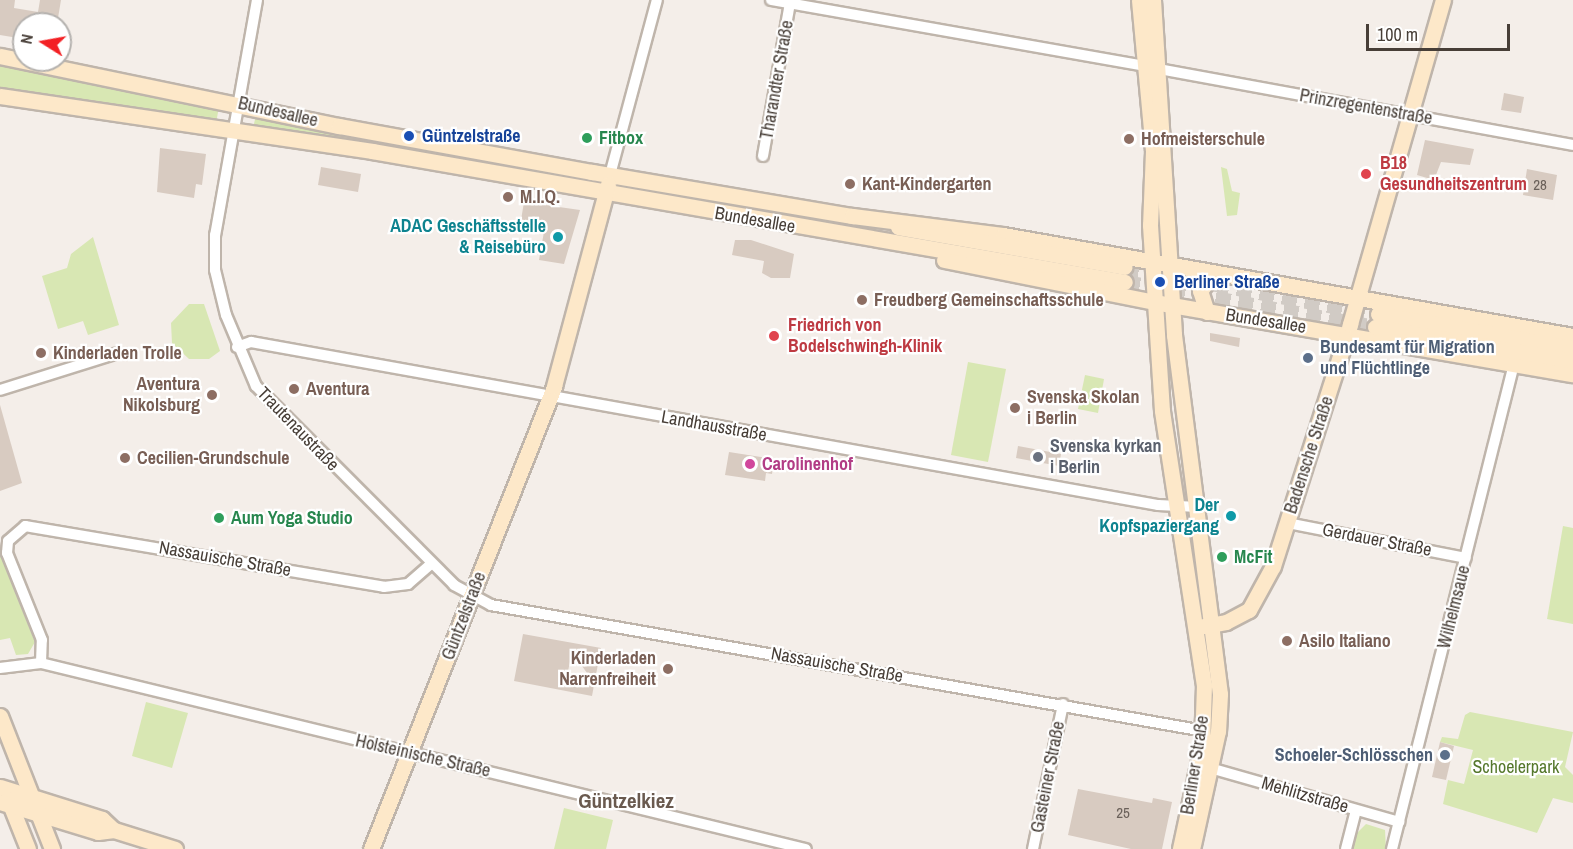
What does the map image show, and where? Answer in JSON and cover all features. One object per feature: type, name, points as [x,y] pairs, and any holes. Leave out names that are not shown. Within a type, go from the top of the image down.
[{"type":"main road","name":"Berliner Straße","points":[[1139,0],[1152,68],[1172,306],[1193,507],[1206,626],[1220,717],[1192,849]]},
{"type":"main road","name":"Berliner Straße","points":[[1153,0],[1152,262],[1162,411],[1176,507],[1206,626],[1204,731],[1180,849]]},
{"type":"main road","name":"Badensche Straße","points":[[1206,626],[1242,616],[1255,603],[1288,523],[1358,297],[1443,0]]},
{"type":"main road","name":"Bundesallee","points":[[0,56],[557,166],[852,216],[1124,275],[850,236],[372,151],[233,134],[0,96]]},
{"type":"main road","points":[[553,184],[557,166]]},
{"type":"main road","name":"Güntzelstraße","points":[[371,849],[550,396],[610,175]]},
{"type":"main road","name":"Bundesallee","points":[[852,216],[918,221],[1573,336]]},
{"type":"main road","name":"Bundesallee","points":[[850,236],[1172,306],[1573,374]]},
{"type":"main road","name":"Bundesallee","points":[[1207,312],[1200,291],[1213,274]]},
{"type":"main road","points":[[1573,348],[1377,320],[1573,361]]},
{"type":"main road","points":[[0,716],[52,849]]},
{"type":"main road","points":[[3,793],[31,795],[102,819],[114,830]]},
{"type":"main road","points":[[3,793],[38,814],[98,832],[114,830],[175,849]]},
{"type":"main road","points":[[3,793],[28,849]]},
{"type":"street","name":"Trautenaustraße","points":[[257,0],[238,103],[214,259],[237,347],[268,400],[431,564],[472,597]]},
{"type":"street","name":"Güntzelstraße","points":[[610,175],[657,0]]},
{"type":"street","name":"Prinzregentenstraße","points":[[771,0],[1573,145]]},
{"type":"street","name":"Tharandter Straße","points":[[763,156],[790,3]]},
{"type":"street","name":"Landhausstraße","points":[[237,347],[251,342],[1176,507],[1193,507]]},
{"type":"street","points":[[0,390],[114,354]]},
{"type":"street","name":"Wilhelmsaue","points":[[1392,849],[1514,364]]},
{"type":"street","name":"Gerdauer Straße","points":[[1288,523],[1466,558]]},
{"type":"street","name":"Nassauische Straße","points":[[40,663],[42,640],[7,553],[14,534],[30,526],[384,587],[408,584],[431,564]]},
{"type":"street","name":"Nassauische Straße","points":[[472,597],[524,611],[1062,704],[1204,731]]},
{"type":"street","points":[[0,668],[40,663]]},
{"type":"street","name":"Holsteinische Straße","points":[[40,663],[806,849]]},
{"type":"street","name":"Gasteiner Straße","points":[[1033,849],[1062,704]]},
{"type":"street","name":"Mehlitzstraße","points":[[1210,768],[1399,822]]},
{"type":"street","points":[[1346,849],[1356,810]]},
{"type":"green space","points":[[0,64],[12,66],[12,72],[41,72],[219,107],[216,123],[0,87]]},
{"type":"green space","points":[[256,115],[353,137],[550,174],[253,128]]},
{"type":"green space","points":[[1221,167],[1227,169],[1232,191],[1240,193],[1237,215],[1227,216]]},
{"type":"green space","points":[[93,237],[119,325],[88,335],[83,321],[58,329],[42,276],[67,268],[71,254]]},
{"type":"green space","points":[[189,304],[204,304],[220,351],[209,359],[189,359],[172,343],[171,323]]},
{"type":"green space","points":[[968,362],[1006,369],[988,462],[951,455]]},
{"type":"green space","points":[[1085,375],[1104,379],[1098,413],[1078,409]]},
{"type":"green space","points":[[1563,526],[1573,528],[1573,624],[1547,619]]},
{"type":"green space","points":[[0,553],[35,642],[28,654],[16,655],[10,638],[0,640]]},
{"type":"green space","points":[[146,702],[188,713],[172,768],[132,756]]},
{"type":"green space","name":"Schoelerpark","points":[[1470,712],[1573,732],[1565,767],[1573,775],[1573,803],[1553,798],[1537,833],[1443,804],[1448,780],[1464,784],[1473,750],[1440,742],[1442,737],[1458,739],[1465,715]]},
{"type":"green space","points":[[564,808],[613,820],[606,849],[554,849]]},
{"type":"green space","points":[[1366,824],[1385,830],[1386,849],[1353,849],[1356,834]]},
{"type":"building","points":[[0,0],[15,0],[14,8],[38,12],[12,12],[12,37],[0,35]]},
{"type":"building","points":[[40,0],[61,0],[59,12],[38,12]]},
{"type":"building","points":[[1504,93],[1524,97],[1521,113],[1501,110]]},
{"type":"building","points":[[1425,140],[1474,149],[1470,165],[1441,162],[1434,180],[1417,175]]},
{"type":"building","points":[[160,148],[206,154],[202,185],[196,184],[194,198],[157,192]]},
{"type":"building","points":[[321,167],[361,174],[358,192],[318,185]]},
{"type":"building","points":[[1527,169],[1557,175],[1553,200],[1523,195]]},
{"type":"building","name":"ADAC Geschäftsstelle & Reisebüro","points":[[524,202],[580,210],[564,264],[539,260],[545,226],[521,220]]},
{"type":"building","points":[[735,240],[751,240],[794,254],[790,278],[771,278],[762,273],[764,261],[732,255]]},
{"type":"building","points":[[1210,333],[1240,338],[1239,347],[1210,341]]},
{"type":"building","points":[[0,405],[22,483],[0,491]]},
{"type":"building","name":"Svenska kyrkan i Berlin","points":[[1018,446],[1061,454],[1059,466],[1016,458]]},
{"type":"building","name":"Carolinenhof","points":[[729,452],[774,459],[772,474],[766,473],[765,481],[725,475]]},
{"type":"building","points":[[523,634],[601,648],[592,696],[514,681]],"holes":[[[572,652],[592,680],[567,676]]]},
{"type":"building","name":"Schoeler-Schlösschen","points":[[1440,742],[1454,746],[1446,780],[1432,777]]},
{"type":"building","points":[[1078,789],[1152,803],[1153,798],[1172,802],[1162,849],[1131,849],[1068,835]]},
{"type":"tunnel","points":[[1124,267],[1378,314]]},
{"type":"tunnel","points":[[1125,282],[1375,327]]},
{"type":"place","name":"Güntzelstraße","points":[[409,136]]},
{"type":"place","name":"Fitbox","points":[[587,138]]},
{"type":"place","name":"Hofmeisterschule","points":[[1129,139]]},
{"type":"place","name":"B18 Gesundheitszentrum","points":[[1366,174]]},
{"type":"place","name":"Kant-Kindergarten","points":[[850,184]]},
{"type":"place","name":"M.I.Q.","points":[[508,197]]},
{"type":"place","name":"ADAC Geschäftsstelle & Reisebüro","points":[[558,237]]},
{"type":"place","name":"Berliner Straße","points":[[1160,282]]},
{"type":"place","name":"Freudberg Gemeinschaftsschule","points":[[862,300]]},
{"type":"place","name":"Friedrich von Bodelschwingh-Klinik","points":[[774,336]]},
{"type":"place","name":"Kinderladen Trolle","points":[[41,353]]},
{"type":"place","name":"Bundesamt für Migration und Flüchtlinge","points":[[1308,358]]},
{"type":"place","name":"Aventura","points":[[294,389]]},
{"type":"place","name":"Aventura Nikolsburg","points":[[212,395]]},
{"type":"place","name":"Svenska Skolan i Berlin","points":[[1015,408]]},
{"type":"place","name":"Svenska kyrkan i Berlin","points":[[1038,457]]},
{"type":"place","name":"Cecilien-Grundschule","points":[[125,458]]},
{"type":"place","name":"Carolinenhof","points":[[750,464]]},
{"type":"place","name":"Der Kopfspaziergang","points":[[1231,516]]},
{"type":"place","name":"Aum Yoga Studio","points":[[219,518]]},
{"type":"place","name":"McFit","points":[[1222,557]]},
{"type":"place","name":"Asilo Italiano","points":[[1287,641]]},
{"type":"place","name":"Kinderladen Narrenfreiheit","points":[[668,669]]},
{"type":"place","name":"Schoeler-Schlösschen","points":[[1445,755]]},
{"type":"district","name":"Güntzelkiez","points":[[626,801]]}]
